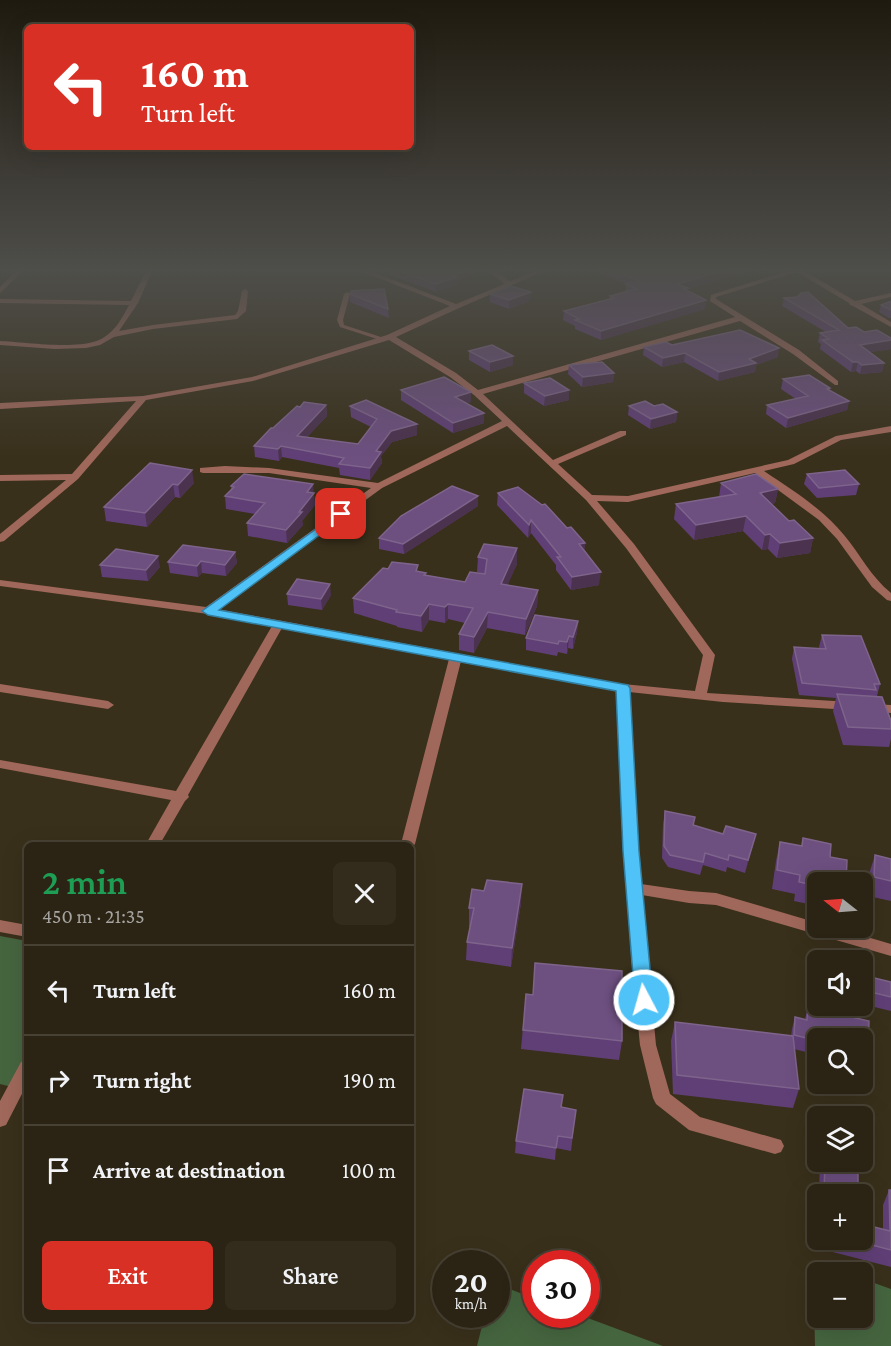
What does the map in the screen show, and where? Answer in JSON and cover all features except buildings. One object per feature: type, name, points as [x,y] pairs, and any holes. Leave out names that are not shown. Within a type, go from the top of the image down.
[{"type":"street","points":[[0,344],[84,346],[104,342],[114,332]]},
{"type":"street","points":[[112,335],[128,332]]},
{"type":"street","points":[[0,406],[143,398],[253,379],[400,332]]},
{"type":"street","points":[[477,393],[692,332]]},
{"type":"street","points":[[763,332],[796,352],[835,384]]},
{"type":"street","points":[[386,338],[453,375],[477,393],[589,498],[630,546],[709,655],[700,696]]},
{"type":"street","points":[[0,539],[75,477],[143,398]]},
{"type":"street","points":[[208,611],[380,486],[508,422]]},
{"type":"street","points":[[589,498],[628,500],[791,462],[839,438],[891,429]]},
{"type":"street","points":[[553,463],[623,433]]},
{"type":"street","points":[[202,470],[233,467],[255,468],[380,486]]},
{"type":"street","points":[[757,470],[819,516],[840,536],[878,589],[891,598]]},
{"type":"street","points":[[0,478],[75,477]]},
{"type":"street","points":[[0,583],[208,611],[623,688],[700,696],[891,709]]},
{"type":"street","points":[[154,842],[279,624]]},
{"type":"street","points":[[409,842],[456,657]]},
{"type":"street","points":[[0,688],[108,705]]},
{"type":"street","points":[[623,688],[634,888],[648,1045],[662,1098],[695,1124],[775,1146]]},
{"type":"street","points":[[0,764],[182,797]]},
{"type":"street","points":[[634,888],[716,899],[891,950]]},
{"type":"street","points":[[0,926],[24,931]]},
{"type":"street","points":[[0,1119],[24,1073]]},
{"type":"lane","points":[[363,332],[386,338]]},
{"type":"green space","points":[[0,936],[24,940],[24,1065],[12,1087],[0,1084]]},
{"type":"green space","points":[[873,1283],[891,1289],[891,1346],[815,1346],[815,1328],[873,1328]]},
{"type":"green space","points":[[510,1289],[522,1294],[522,1328],[600,1328],[600,1323],[663,1346],[477,1346],[482,1328],[510,1328]]},
{"type":"route","points":[[341,514],[208,611],[623,688],[631,851],[644,1000]]}]
